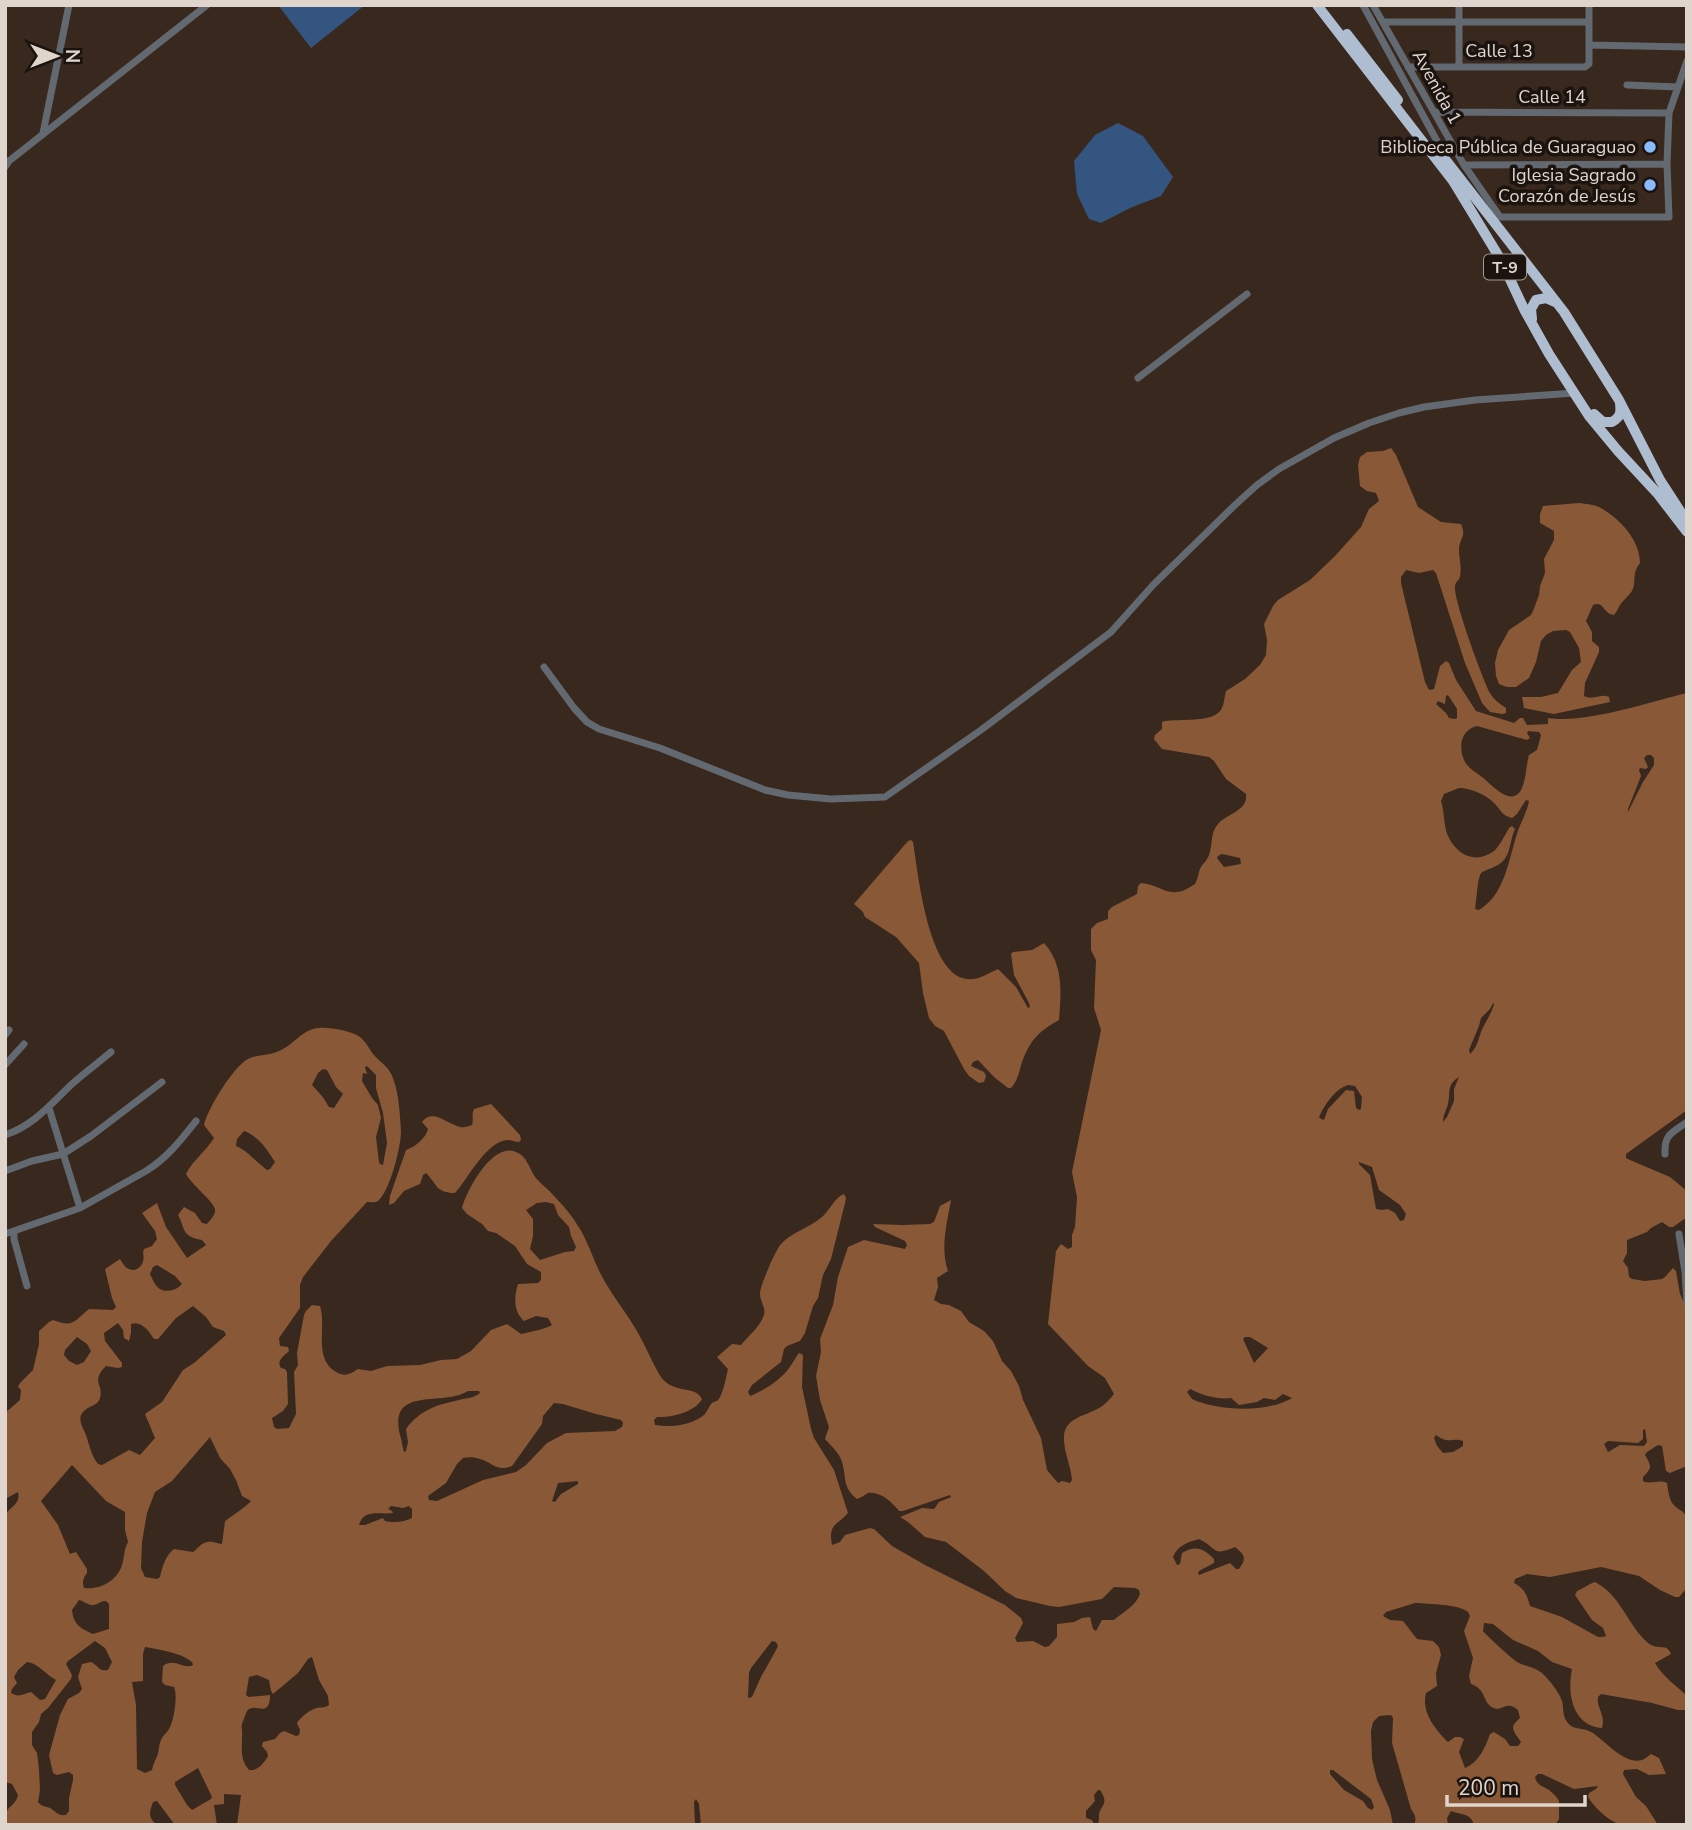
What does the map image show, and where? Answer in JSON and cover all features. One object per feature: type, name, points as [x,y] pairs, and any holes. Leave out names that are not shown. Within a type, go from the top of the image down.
[{"type":"highway","name":"T-9","points":[[1317,5],[1471,207],[1501,260],[1534,328],[1597,425],[1657,493],[1687,532]]},
{"type":"highway","name":"T-9","points":[[1324,5],[1558,303],[1619,400],[1656,473],[1687,520]]},
{"type":"highway","name":"T-9","points":[[1534,328],[1531,309],[1536,300],[1546,298],[1558,303]]},
{"type":"highway","name":"T-9","points":[[1572,389],[1604,422],[1612,422],[1619,417],[1619,400]]},
{"type":"street","points":[[43,133],[69,5]]},
{"type":"street","points":[[5,167],[43,133],[206,5]]},
{"type":"street","points":[[1363,5],[1451,167]]},
{"type":"street","name":"Avenida 1","points":[[1373,5],[1464,165],[1500,217],[1669,217],[1667,164]]},
{"type":"street","points":[[1459,5],[1459,67]]},
{"type":"street","points":[[1589,5],[1589,45],[1687,47]]},
{"type":"street","points":[[1383,22],[1589,22]]},
{"type":"street","name":"Calle 13","points":[[1408,67],[1585,67],[1589,64],[1589,45]]},
{"type":"street","points":[[1464,165],[1667,164],[1669,113],[1687,61]]},
{"type":"street","points":[[1627,85],[1678,87]]},
{"type":"street","name":"Calle 14","points":[[1434,112],[1669,113]]},
{"type":"street","points":[[1138,378],[1247,294]]},
{"type":"street","points":[[544,667],[574,708],[587,722],[600,729],[660,748],[765,790],[831,799],[885,797],[981,730],[1111,632],[1159,579],[1247,494],[1298,458],[1369,423],[1424,407],[1572,389]]},
{"type":"street","points":[[5,1065],[24,1044]]},
{"type":"street","points":[[5,1135],[18,1131],[49,1108],[72,1084],[111,1052]]},
{"type":"street","points":[[5,1171],[63,1154],[162,1082]]},
{"type":"street","points":[[49,1108],[80,1208]]},
{"type":"street","points":[[27,1286],[10,1233],[80,1208],[157,1165],[175,1149],[196,1121]]},
{"type":"street","points":[[1665,1154],[1666,1138],[1687,1122]]},
{"type":"street","points":[[1679,1234],[1687,1303]]},
{"type":"shaded area","points":[[1391,448],[1396,455],[1418,507],[1441,522],[1461,524],[1461,573],[1455,586],[1456,594],[1486,685],[1493,698],[1506,708],[1506,713],[1490,712],[1482,703],[1465,663],[1436,573],[1433,570],[1419,573],[1406,570],[1401,577],[1401,583],[1429,690],[1434,689],[1440,666],[1446,661],[1476,711],[1514,723],[1523,718],[1527,725],[1548,724],[1548,718],[1598,715],[1687,693],[1687,1110],[1626,1154],[1626,1158],[1670,1177],[1687,1191],[1687,1217],[1673,1227],[1662,1222],[1627,1240],[1627,1253],[1623,1261],[1628,1268],[1629,1277],[1645,1281],[1662,1279],[1673,1268],[1687,1309],[1687,1466],[1670,1473],[1666,1471],[1662,1446],[1658,1445],[1645,1455],[1650,1467],[1643,1477],[1646,1482],[1667,1483],[1672,1503],[1687,1517],[1686,1589],[1679,1597],[1675,1597],[1639,1576],[1601,1567],[1550,1577],[1527,1574],[1515,1579],[1514,1583],[1525,1593],[1530,1606],[1562,1617],[1598,1637],[1606,1636],[1603,1628],[1592,1620],[1575,1595],[1577,1591],[1595,1582],[1603,1587],[1645,1640],[1669,1651],[1671,1654],[1655,1663],[1687,1696],[1687,1710],[1601,1694],[1598,1701],[1603,1719],[1602,1728],[1592,1726],[1578,1715],[1574,1707],[1570,1688],[1572,1669],[1552,1662],[1538,1651],[1513,1640],[1493,1624],[1484,1623],[1483,1631],[1516,1662],[1545,1676],[1561,1698],[1564,1716],[1570,1725],[1591,1732],[1628,1759],[1642,1760],[1651,1754],[1659,1758],[1666,1774],[1649,1775],[1637,1769],[1624,1770],[1623,1774],[1636,1797],[1646,1806],[1658,1825],[1618,1824],[1603,1814],[1588,1797],[1598,1786],[1574,1789],[1538,1774],[1535,1777],[1537,1782],[1552,1792],[1559,1801],[1559,1819],[1555,1825],[1474,1825],[1468,1816],[1451,1811],[1447,1818],[1448,1825],[1414,1825],[1415,1817],[1392,1743],[1391,1715],[1379,1716],[1373,1722],[1371,1731],[1372,1759],[1393,1825],[701,1825],[696,1799],[695,1825],[237,1825],[241,1795],[224,1794],[224,1804],[214,1805],[217,1825],[175,1825],[157,1801],[153,1802],[150,1815],[157,1825],[5,1825],[6,1813],[18,1795],[12,1784],[5,1782],[5,1515],[19,1496],[18,1492],[5,1499],[5,1413],[20,1400],[21,1390],[18,1387],[33,1370],[39,1331],[53,1320],[70,1323],[89,1309],[113,1310],[116,1307],[105,1269],[120,1259],[127,1268],[138,1269],[143,1260],[144,1249],[152,1246],[157,1239],[155,1231],[142,1213],[157,1203],[166,1227],[187,1258],[206,1245],[202,1240],[187,1234],[178,1215],[184,1207],[195,1213],[202,1223],[207,1224],[215,1213],[213,1206],[186,1174],[214,1138],[204,1125],[210,1109],[242,1063],[252,1057],[279,1051],[313,1029],[346,1031],[360,1037],[392,1074],[397,1091],[401,1138],[394,1168],[382,1196],[377,1202],[367,1202],[303,1277],[300,1285],[300,1308],[279,1338],[280,1346],[288,1347],[289,1351],[279,1363],[287,1372],[288,1404],[272,1418],[274,1427],[289,1428],[296,1414],[294,1372],[298,1365],[297,1353],[304,1315],[312,1305],[320,1306],[322,1314],[325,1360],[330,1367],[344,1375],[358,1369],[371,1371],[387,1366],[420,1365],[457,1359],[471,1351],[491,1330],[507,1324],[521,1334],[552,1325],[548,1318],[536,1316],[524,1321],[516,1308],[518,1284],[538,1283],[541,1280],[541,1272],[527,1264],[515,1246],[496,1233],[488,1231],[462,1208],[475,1179],[490,1160],[499,1154],[507,1151],[523,1156],[535,1177],[571,1216],[584,1235],[605,1282],[637,1331],[664,1381],[676,1388],[694,1392],[702,1399],[699,1404],[682,1413],[657,1417],[654,1420],[655,1425],[661,1426],[694,1421],[718,1400],[728,1369],[717,1357],[732,1344],[741,1345],[762,1319],[764,1307],[760,1290],[779,1247],[790,1236],[822,1217],[837,1198],[844,1194],[846,1198],[831,1259],[823,1275],[805,1333],[800,1341],[784,1349],[781,1362],[752,1385],[748,1392],[750,1396],[771,1385],[786,1372],[799,1353],[803,1355],[802,1387],[811,1429],[834,1470],[848,1513],[832,1529],[832,1545],[840,1542],[845,1535],[874,1529],[892,1546],[1005,1605],[1021,1618],[1023,1623],[1015,1638],[1017,1642],[1033,1641],[1045,1647],[1049,1646],[1057,1637],[1057,1624],[1090,1617],[1096,1631],[1102,1620],[1114,1620],[1132,1606],[1140,1594],[1135,1588],[1114,1587],[1102,1599],[1059,1607],[1016,1598],[946,1542],[925,1537],[900,1517],[922,1508],[934,1509],[939,1502],[951,1497],[950,1495],[899,1511],[881,1495],[868,1493],[857,1499],[852,1495],[847,1487],[839,1455],[825,1439],[829,1427],[816,1376],[821,1352],[820,1339],[833,1305],[838,1277],[848,1247],[864,1240],[905,1249],[905,1241],[873,1224],[930,1224],[934,1222],[940,1206],[951,1200],[944,1244],[948,1271],[937,1278],[938,1287],[934,1300],[961,1311],[969,1322],[984,1331],[993,1341],[1002,1361],[1019,1386],[1041,1438],[1047,1470],[1058,1483],[1070,1483],[1072,1480],[1065,1447],[1065,1430],[1076,1418],[1102,1406],[1114,1394],[1105,1378],[1088,1366],[1048,1324],[1056,1251],[1061,1244],[1068,1249],[1072,1247],[1077,1197],[1072,1172],[1101,1030],[1094,1008],[1096,960],[1091,950],[1091,929],[1097,923],[1108,919],[1108,911],[1112,907],[1137,894],[1141,883],[1173,892],[1195,884],[1209,855],[1215,827],[1244,804],[1246,794],[1226,779],[1209,757],[1162,749],[1154,739],[1155,735],[1162,729],[1162,722],[1200,719],[1218,713],[1223,706],[1226,691],[1260,665],[1266,655],[1264,624],[1273,606],[1310,580],[1335,556],[1361,527],[1369,509],[1379,501],[1376,493],[1360,486],[1358,465],[1360,457],[1367,452]],"holes":[[[1448,695],[1457,709],[1457,718],[1449,718],[1436,704],[1438,701],[1445,704]],[[1477,726],[1527,740],[1530,738],[1528,731],[1539,732],[1541,735],[1537,750],[1529,755],[1521,789],[1515,796],[1504,795],[1468,767],[1463,757],[1462,740],[1467,731]],[[1647,755],[1654,758],[1654,765],[1628,812],[1641,776],[1640,768],[1648,767],[1644,758]],[[1459,788],[1483,795],[1504,815],[1512,818],[1526,800],[1529,801],[1500,887],[1479,910],[1475,909],[1481,873],[1505,859],[1515,829],[1512,826],[1509,828],[1498,847],[1481,857],[1468,856],[1457,849],[1446,829],[1441,801],[1444,794]],[[1222,854],[1240,858],[1241,864],[1224,867],[1217,858]],[[1493,1003],[1476,1046],[1470,1054],[1469,1050],[1481,1018]],[[367,1066],[376,1075],[376,1088],[383,1113],[387,1143],[383,1165],[379,1162],[376,1137],[381,1118],[378,1105],[362,1081],[363,1073],[367,1074]],[[323,1069],[327,1070],[343,1094],[334,1108],[329,1107],[312,1085]],[[1459,1077],[1454,1089],[1454,1101],[1443,1122],[1452,1083]],[[1348,1085],[1355,1086],[1362,1097],[1359,1110],[1356,1108],[1354,1091],[1346,1090],[1328,1109],[1324,1120],[1319,1117],[1327,1102]],[[244,1131],[258,1140],[275,1162],[267,1170],[236,1146],[237,1139]],[[1359,1162],[1372,1167],[1379,1190],[1400,1205],[1406,1214],[1404,1220],[1400,1221],[1395,1213],[1388,1209],[1376,1209],[1370,1175]],[[537,1203],[554,1204],[558,1215],[569,1227],[576,1247],[574,1251],[540,1260],[530,1249],[533,1219],[526,1210]],[[157,1265],[175,1276],[182,1284],[166,1291],[157,1286],[150,1274]],[[193,1306],[213,1327],[224,1331],[226,1335],[183,1370],[162,1402],[145,1414],[155,1438],[140,1455],[129,1450],[102,1465],[98,1464],[91,1452],[80,1418],[85,1410],[99,1400],[101,1393],[98,1379],[101,1371],[106,1366],[122,1367],[122,1363],[105,1341],[104,1333],[118,1323],[124,1338],[129,1341],[131,1324],[144,1327],[154,1339],[158,1339],[176,1318]],[[77,1337],[87,1344],[91,1351],[84,1362],[77,1365],[64,1355],[65,1350]],[[1250,1337],[1268,1348],[1254,1363],[1243,1339]],[[1190,1389],[1210,1396],[1231,1398],[1239,1405],[1264,1398],[1275,1400],[1283,1394],[1292,1398],[1282,1403],[1256,1408],[1215,1406],[1192,1399],[1187,1392]],[[468,1391],[480,1393],[436,1406],[417,1417],[406,1429],[408,1442],[404,1452],[398,1419],[402,1409],[410,1403],[445,1398]],[[554,1403],[621,1420],[623,1423],[622,1427],[615,1431],[566,1433],[547,1443],[516,1472],[483,1480],[437,1501],[429,1500],[428,1496],[446,1483],[463,1458],[478,1458],[502,1468],[512,1466]],[[1645,1429],[1647,1442],[1644,1446],[1620,1445],[1608,1452],[1604,1444],[1608,1441],[1638,1443],[1643,1439]],[[1436,1435],[1444,1440],[1463,1441],[1463,1446],[1453,1452],[1443,1453],[1434,1438]],[[210,1437],[220,1458],[236,1480],[242,1496],[251,1501],[225,1521],[222,1544],[206,1542],[193,1552],[174,1549],[157,1579],[145,1577],[141,1568],[147,1513],[155,1492],[172,1481]],[[72,1465],[106,1501],[125,1512],[128,1542],[120,1571],[107,1583],[96,1588],[84,1588],[83,1580],[87,1569],[76,1552],[70,1554],[58,1525],[41,1501]],[[578,1481],[578,1484],[561,1494],[555,1502],[552,1501],[558,1483]],[[391,1506],[409,1506],[412,1509],[412,1518],[395,1522],[385,1521],[383,1518],[359,1525],[365,1516],[373,1513],[393,1513],[388,1509]],[[1199,1539],[1218,1551],[1235,1547],[1244,1559],[1239,1569],[1230,1563],[1199,1575],[1199,1571],[1214,1563],[1214,1559],[1203,1550],[1195,1548],[1182,1553],[1180,1564],[1177,1565],[1173,1557],[1183,1545]],[[79,1600],[92,1605],[104,1601],[109,1604],[109,1629],[93,1634],[76,1622],[72,1610]],[[1415,1603],[1451,1606],[1468,1612],[1470,1616],[1464,1631],[1473,1658],[1469,1676],[1471,1684],[1480,1690],[1493,1708],[1511,1706],[1518,1710],[1520,1718],[1513,1727],[1521,1742],[1518,1746],[1510,1746],[1494,1732],[1490,1734],[1478,1758],[1465,1768],[1459,1752],[1464,1739],[1455,1737],[1448,1742],[1427,1713],[1426,1693],[1437,1686],[1436,1673],[1441,1655],[1439,1647],[1433,1641],[1417,1639],[1403,1621],[1390,1620],[1383,1616],[1386,1612]],[[95,1641],[105,1648],[112,1662],[108,1670],[91,1662],[82,1664],[78,1677],[82,1689],[68,1699],[60,1715],[49,1755],[53,1773],[57,1775],[69,1772],[73,1775],[69,1811],[66,1815],[38,1802],[39,1769],[37,1753],[32,1745],[32,1732],[41,1714],[71,1679],[72,1675],[66,1664],[68,1661]],[[772,1641],[776,1642],[778,1646],[752,1697],[748,1698],[751,1668]],[[145,1647],[176,1654],[192,1662],[193,1665],[189,1666],[171,1663],[163,1666],[162,1682],[174,1687],[175,1691],[174,1714],[171,1725],[161,1740],[152,1770],[145,1773],[137,1769],[136,1705],[132,1682],[143,1681]],[[312,1657],[329,1705],[316,1708],[302,1717],[297,1723],[299,1735],[284,1731],[275,1739],[263,1742],[262,1746],[268,1756],[258,1768],[249,1770],[242,1755],[242,1724],[250,1708],[267,1707],[270,1695],[246,1695],[249,1677],[257,1675],[269,1680],[273,1694]],[[27,1662],[56,1680],[45,1699],[40,1700],[31,1692],[16,1695],[11,1693],[17,1683],[14,1677]],[[198,1768],[212,1797],[192,1810],[175,1782]],[[1330,1770],[1371,1799],[1374,1807],[1372,1810],[1344,1790],[1330,1774]],[[1100,1790],[1104,1803],[1098,1824],[1094,1824],[1086,1818],[1086,1811],[1095,1801],[1094,1795]]]},
{"type":"shaded area","points":[[1579,503],[1601,508],[1622,524],[1637,546],[1640,563],[1632,591],[1614,615],[1596,604],[1586,621],[1592,632],[1592,641],[1599,647],[1599,652],[1585,683],[1584,696],[1606,696],[1610,702],[1554,714],[1524,708],[1522,697],[1558,693],[1572,670],[1581,662],[1579,648],[1570,632],[1553,631],[1546,635],[1541,641],[1529,678],[1516,687],[1499,684],[1495,663],[1498,650],[1509,630],[1531,615],[1539,595],[1545,573],[1544,559],[1554,540],[1554,531],[1540,523],[1543,506]]},
{"type":"shaded area","points":[[911,840],[927,921],[943,960],[954,973],[967,979],[975,979],[998,969],[1016,987],[1028,1008],[1029,1003],[1014,975],[1011,954],[1032,950],[1044,943],[1055,961],[1060,980],[1059,1020],[1040,1032],[1032,1042],[1011,1088],[994,1077],[978,1060],[971,1066],[984,1072],[984,1082],[979,1083],[969,1076],[944,1031],[935,1026],[929,1018],[919,963],[896,937],[865,917],[854,904]]},
{"type":"shaded area","points":[[491,1104],[520,1135],[519,1142],[508,1140],[492,1147],[455,1193],[440,1190],[426,1173],[420,1184],[404,1191],[389,1205],[406,1150],[420,1142],[427,1132],[428,1129],[422,1122],[426,1118],[440,1118],[466,1127],[472,1125],[474,1109]]},
{"type":"water","points":[[278,5],[365,5],[311,48]]},
{"type":"water","points":[[1118,123],[1143,136],[1173,177],[1161,196],[1101,223],[1089,219],[1077,194],[1074,161],[1095,135]]},
{"type":"place","name":"Biblioeca Pública de Guaraguao","points":[[1650,147]]},
{"type":"place","name":"Iglesia Sagrado Corazón de Jesús","points":[[1650,185]]}]
